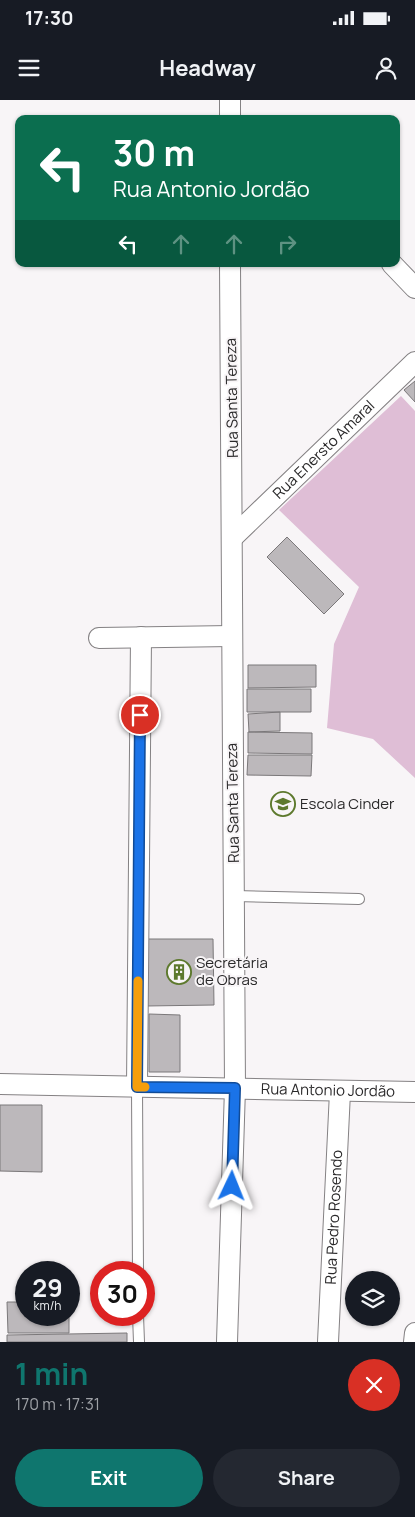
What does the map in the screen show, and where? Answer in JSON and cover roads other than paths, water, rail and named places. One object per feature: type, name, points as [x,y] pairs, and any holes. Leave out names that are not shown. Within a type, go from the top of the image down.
[{"type":"street","points":[[230,100],[230,115]]},
{"type":"street","name":"Rua Santa Tereza","points":[[227,1342],[235,1088],[230,267]]},
{"type":"street","points":[[395,267],[415,288]]},
{"type":"street","name":"Rua Enersto Amaral","points":[[233,537],[415,362]]},
{"type":"street","points":[[99,638],[231,636]]},
{"type":"street","points":[[137,1087],[141,637]]},
{"type":"street","name":"Rua Antonio Jordão","points":[[0,1084],[415,1092]]},
{"type":"street","name":"Rua Pedro Rosendo","points":[[328,1342],[340,1092]]},
{"type":"street","points":[[414,1342],[415,1333]]},
{"type":"lane","points":[[234,896],[359,899]]},
{"type":"lane","points":[[137,1087],[138,1261]]},
{"type":"lane","points":[[138,1326],[138,1342]]},
{"type":"place","name":"Escola Cinder","points":[[283,804]]},
{"type":"place","name":"Secretária de Obras","points":[[179,972]]}]
